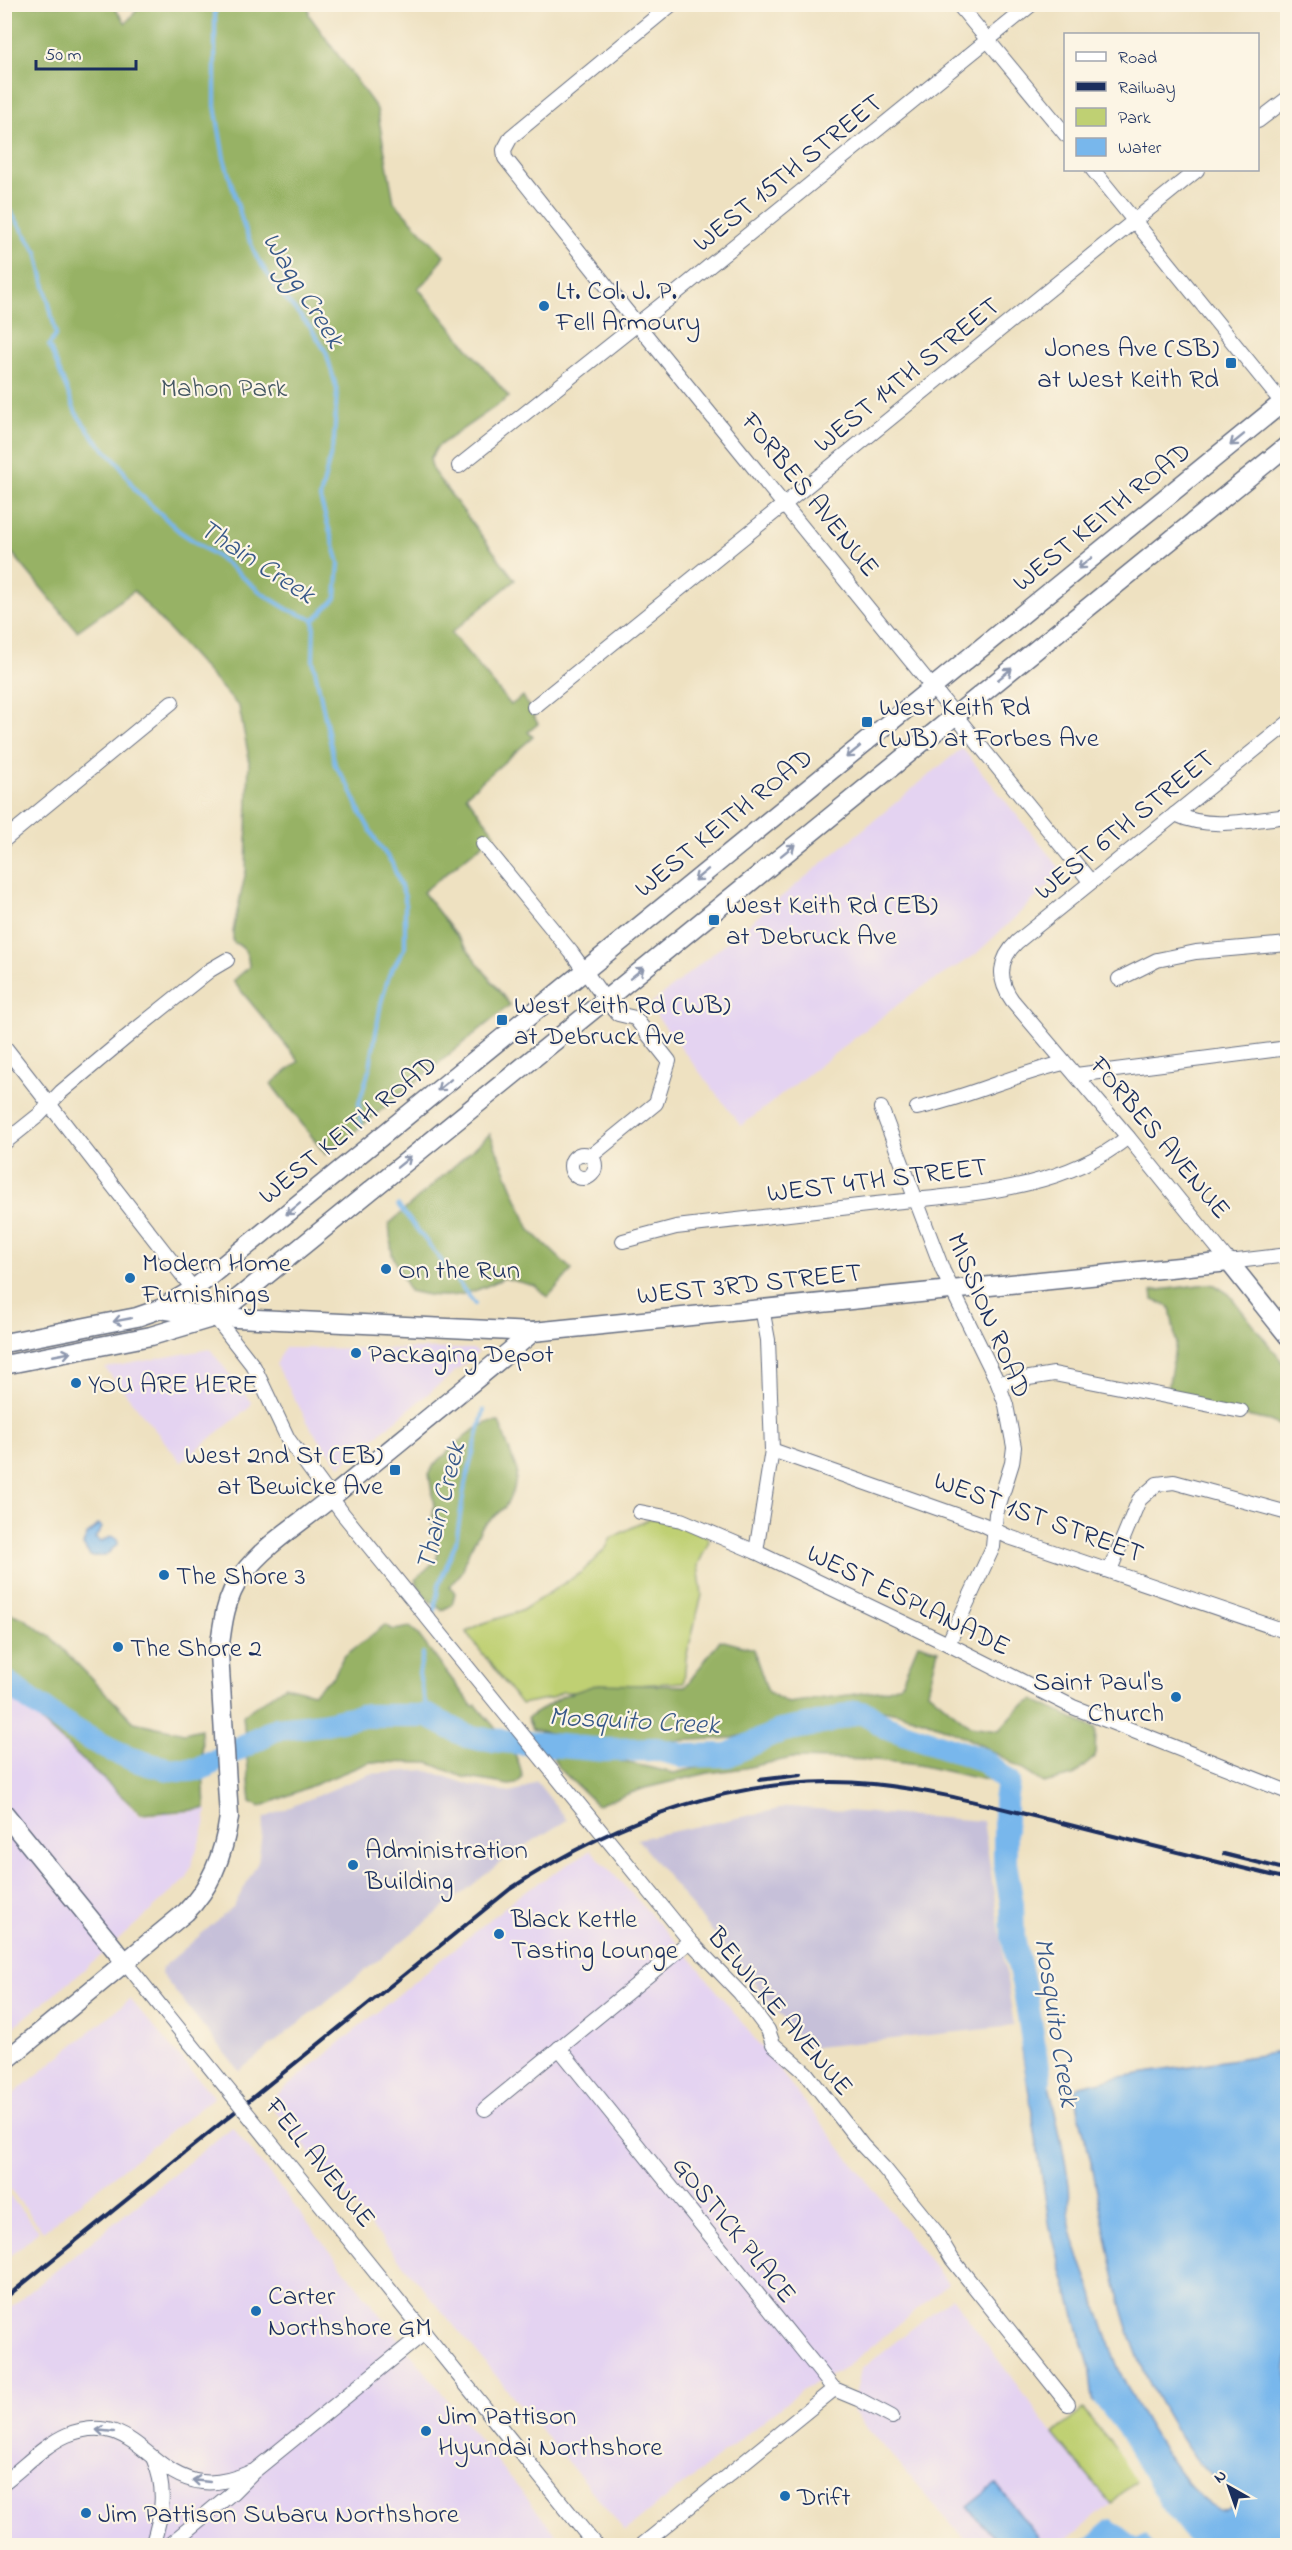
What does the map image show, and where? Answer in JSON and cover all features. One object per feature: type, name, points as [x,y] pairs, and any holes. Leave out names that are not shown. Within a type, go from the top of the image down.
[{"type":"main road","name":"WEST KEITH ROAD","points":[[160,1309],[194,1289],[583,970],[1286,403]]},
{"type":"main road","points":[[4,1365],[151,1336],[215,1317],[1287,445]]},
{"type":"main road","name":"WEST 3RD STREET","points":[[215,1317],[533,1332],[1229,1262]]},
{"type":"main road","name":"FORBES AVENUE","points":[[1229,1262],[1287,1336]]},
{"type":"main road","points":[[4,1343],[137,1317],[160,1309],[215,1317]]},
{"type":"main road","points":[[4,2062],[186,1912],[205,1890],[214,1873],[226,1836],[228,1803],[219,1653],[224,1614],[235,1586],[257,1558],[487,1372],[533,1332]]},
{"type":"main road","name":"FELL AVENUE","points":[[4,1814],[126,1963]]},
{"type":"street","name":"FORBES AVENUE","points":[[672,4],[511,137],[504,150],[509,163],[1090,881]]},
{"type":"street","points":[[958,4],[1064,134]]},
{"type":"street","name":"WEST 15TH STREET","points":[[459,466],[638,324],[1032,4]]},
{"type":"street","points":[[1259,119],[1287,98]]},
{"type":"street","points":[[1094,171],[1286,403]]},
{"type":"street","name":"WEST 14TH STREET","points":[[534,707],[1196,171]]},
{"type":"street","points":[[4,840],[172,702]]},
{"type":"street","name":"WEST 6TH STREET","points":[[1002,970],[1006,954],[1017,942],[1287,723]]},
{"type":"street","points":[[1175,814],[1188,820],[1211,824],[1287,816]]},
{"type":"street","points":[[483,844],[571,952],[605,999],[618,1014],[635,1018],[669,1061],[656,1103],[591,1156]]},
{"type":"street","points":[[1119,979],[1157,960],[1196,952],[1287,944]]},
{"type":"street","points":[[4,1143],[129,1035],[210,970],[227,960]]},
{"type":"street","name":"FORBES AVENUE","points":[[1002,970],[1006,992],[1229,1262]]},
{"type":"street","name":"BEWICKE AVENUE","points":[[4,1046],[254,1367],[288,1439],[332,1497],[506,1717],[690,1941],[740,1993],[768,2030],[773,2044],[806,2073],[862,2145],[884,2168],[936,2232],[952,2259],[1068,2404]]},
{"type":"street","points":[[1076,1075],[1287,1048]]},
{"type":"street","points":[[917,1108],[939,1103],[1035,1069],[1064,1063]]},
{"type":"street","name":"MISSION ROAD","points":[[881,1108],[941,1266],[998,1383],[1006,1406],[1014,1447],[1012,1463],[996,1514],[993,1547],[948,1644]]},
{"type":"street","name":"WEST 4TH STREET","points":[[623,1241],[676,1227],[1023,1185],[1079,1168],[1109,1152],[1128,1137]]},
{"type":"street","name":"WEST 3RD STREET","points":[[1229,1262],[1287,1255]]},
{"type":"street","points":[[756,1552],[772,1450],[768,1340],[762,1308]]},
{"type":"street","points":[[998,1383],[1054,1374],[1241,1411]]},
{"type":"street","name":"WEST 1ST STREET","points":[[772,1450],[995,1530],[1008,1537],[1287,1632]]},
{"type":"street","points":[[1110,1570],[1139,1500],[1157,1484],[1174,1482],[1287,1513]]},
{"type":"street","name":"WEST ESPLANADE","points":[[640,1512],[681,1520],[756,1552],[1073,1707],[1287,1792]]},
{"type":"street","points":[[485,2109],[690,1941]]},
{"type":"street","name":"FELL AVENUE","points":[[126,1963],[596,2546]]},
{"type":"street","name":"GOSTICK PLACE","points":[[559,2048],[834,2389],[892,2417]]},
{"type":"street","points":[[168,2546],[233,2492],[253,2472],[424,2333]]},
{"type":"street","points":[[641,2546],[834,2389]]},
{"type":"street","points":[[4,2482],[51,2445],[66,2436],[81,2431],[115,2432],[144,2448],[154,2460],[172,2472],[202,2482],[225,2481],[253,2472]]},
{"type":"street","points":[[152,2546],[159,2527],[163,2504],[162,2482],[154,2460]]},
{"type":"shaded area","points":[[962,748],[1063,872],[975,955],[913,993],[741,1126],[649,1006]]},
{"type":"shaded area","points":[[284,1348],[472,1349],[479,1352],[340,1466],[312,1430],[276,1365]]},
{"type":"shaded area","points":[[210,1349],[251,1402],[250,1407],[181,1462],[105,1368]]},
{"type":"shaded area","points":[[5,1689],[48,1724],[140,1816],[207,1810],[205,1825],[187,1878],[97,1959],[5,2034]]},
{"type":"shaded area","points":[[426,1770],[470,1785],[510,1793],[521,1790],[536,1781],[567,1820],[510,1855],[239,2071],[161,1974],[162,1968],[234,1906],[258,1862],[264,1818],[369,1774]]},
{"type":"shaded area","points":[[789,1807],[983,1821],[1014,2026],[807,2048],[637,1839]]},
{"type":"shaded area","points":[[591,1850],[691,1958],[948,2284],[846,2367],[802,2390],[625,2531],[268,2102],[523,1892]]},
{"type":"shaded area","points":[[130,1999],[214,2097],[43,2231],[5,2183],[5,2101]]},
{"type":"shaded area","points":[[232,2127],[487,2450],[565,2545],[5,2546],[5,2312]]},
{"type":"shaded area","points":[[4,2189],[39,2231],[5,2261],[4,2261]]},
{"type":"shaded area","points":[[952,2297],[1053,2434],[1111,2504],[1060,2545],[969,2545],[852,2410],[861,2369]]},
{"type":"green space","name":"Mahon Park","points":[[4,5],[112,5],[126,23],[141,5],[309,5],[309,15],[377,109],[394,202],[444,255],[430,277],[418,288],[509,397],[437,447],[430,459],[433,471],[515,580],[451,633],[511,705],[523,696],[538,724],[528,732],[533,737],[466,795],[495,834],[423,892],[510,1005],[326,1155],[271,1084],[299,1061],[233,981],[249,967],[246,951],[233,942],[233,930],[246,871],[249,758],[239,707],[134,591],[77,631],[13,554],[5,553]]},
{"type":"green space","points":[[490,1134],[530,1230],[572,1270],[548,1297],[535,1286],[504,1278],[480,1289],[458,1295],[436,1296],[409,1291],[392,1254],[389,1224]]},
{"type":"green space","points":[[1215,1285],[1229,1294],[1287,1368],[1287,1429],[1270,1421],[1199,1406],[1167,1395],[1176,1342],[1170,1307],[1153,1300],[1152,1291]]},
{"type":"green space","points":[[499,1422],[517,1471],[514,1489],[505,1507],[482,1527],[469,1551],[462,1572],[450,1586],[455,1593],[452,1605],[442,1610],[426,1598],[415,1580],[437,1559],[438,1546],[432,1521],[434,1506],[429,1474],[434,1465],[466,1435],[486,1423]]},
{"type":"green space","points":[[664,1517],[708,1537],[709,1541],[698,1565],[702,1595],[686,1658],[684,1682],[637,1685],[596,1692],[562,1692],[552,1698],[521,1704],[466,1632],[481,1624],[521,1611],[582,1572],[606,1548],[611,1538],[649,1519]]},
{"type":"green space","points":[[4,1611],[23,1618],[53,1639],[134,1722],[184,1733],[201,1729],[205,1809],[141,1814],[5,1688]]},
{"type":"green space","points":[[385,1625],[394,1630],[410,1627],[416,1632],[473,1707],[476,1705],[505,1739],[517,1758],[522,1778],[516,1784],[509,1785],[463,1777],[429,1763],[370,1762],[260,1807],[251,1802],[243,1715],[285,1686],[313,1693],[334,1676],[343,1657]]},
{"type":"green space","points":[[720,1640],[753,1649],[768,1692],[788,1703],[886,1690],[901,1684],[918,1644],[938,1650],[928,1691],[970,1726],[999,1730],[1020,1707],[1034,1700],[1096,1729],[1095,1757],[1073,1776],[1043,1783],[975,1742],[926,1721],[875,1709],[849,1707],[733,1738],[651,1742],[579,1740],[532,1729],[527,1718],[563,1696],[598,1684],[686,1686]]},
{"type":"green space","points":[[858,1723],[973,1761],[988,1769],[997,1780],[990,1781],[918,1765],[876,1760],[792,1758],[708,1773],[645,1788],[597,1805],[558,1767],[551,1753],[607,1758],[674,1773],[744,1757],[774,1742]]},
{"type":"green space","points":[[1083,2410],[1141,2477],[1111,2504],[1053,2434]]},
{"type":"water","points":[[99,1524],[102,1528],[95,1538],[100,1542],[112,1536],[117,1539],[118,1544],[105,1556],[90,1556],[83,1545],[87,1535]]},
{"type":"water","points":[[1038,2047],[1044,2060],[1067,2169],[1071,2230],[1116,2362],[1139,2408],[1172,2463],[1191,2487],[1209,2504],[1225,2510],[1237,2500],[1198,2462],[1180,2436],[1159,2401],[1134,2345],[1116,2286],[1076,2090],[1080,2086],[1114,2078],[1287,2051],[1287,2545],[1077,2545],[1141,2486],[1094,2407],[1089,2365],[1050,2228],[1022,2049]]},
{"type":"water","points":[[996,2484],[1044,2545],[1001,2545],[967,2507]]},
{"type":"pier","points":[[1091,2401],[1120,2436],[1161,2507],[1191,2545],[1155,2545],[1145,2534],[1137,2538],[1112,2519],[1107,2520],[1074,2546],[1138,2485],[1092,2408]]},
{"type":"waterway","name":"Wagg Creek","points":[[215,4],[215,106],[224,158],[244,227],[257,258],[282,295],[311,328],[326,352],[337,390],[334,440],[320,498],[339,563],[336,598],[314,620]]},
{"type":"waterway","name":"Thain Creek","points":[[4,202],[37,252],[56,334],[49,345],[76,413],[94,438],[119,464],[136,491],[179,531],[222,560],[263,594],[287,609],[314,620]]},
{"type":"waterway","name":"Thain Creek","points":[[314,620],[313,660],[335,765],[350,788],[377,842],[392,863],[405,897],[405,947],[389,975],[381,1003],[370,1067],[359,1103],[361,1127]]},
{"type":"waterway","name":"Thain Creek","points":[[398,1205],[475,1304]]},
{"type":"waterway","name":"Thain Creek","points":[[434,1612],[439,1584],[456,1542],[465,1484],[484,1410]]},
{"type":"waterway","name":"Thain Creek","points":[[423,1653],[419,1674],[428,1716]]},
{"type":"waterway","name":"Mosquito Creek","points":[[4,1680],[45,1711],[96,1742],[150,1765],[176,1770],[200,1769],[276,1729],[322,1724],[360,1716],[428,1716],[467,1736],[481,1739],[605,1750],[656,1749],[685,1756],[728,1755],[780,1731],[827,1722],[857,1712],[869,1715],[886,1727],[983,1760],[1008,1782],[1005,1801],[1005,1863],[1012,1904],[1013,1937],[1026,1996],[1039,2080]]},
{"type":"railway","points":[[759,1780],[801,1775]]},
{"type":"railway","points":[[4,2299],[510,1889],[594,1841],[638,1821],[683,1805],[729,1793],[776,1785],[824,1782],[873,1784],[940,1794],[984,1804],[1288,1879]]},
{"type":"railway","points":[[1224,1854],[1288,1870]]},
{"type":"place","name":"Lt. Col. J. P. Fell Armoury","points":[[544,306]]},
{"type":"place","name":"Jones Ave (SB) at West Keith Rd","points":[[1231,363]]},
{"type":"place","name":"West Keith Rd (WB) at Forbes Ave","points":[[867,722]]},
{"type":"place","name":"West Keith Rd (EB) at Debruck Ave","points":[[714,920]]},
{"type":"place","name":"West Keith Rd (WB) at Debruck Ave","points":[[502,1020]]},
{"type":"place","name":"On the Run","points":[[386,1269]]},
{"type":"place","name":"Modern Home Furnishings","points":[[130,1278]]},
{"type":"place","name":"Packaging Depot","points":[[356,1353]]},
{"type":"place","name":"YOU ARE HERE","points":[[76,1383]]},
{"type":"place","name":"West 2nd St (EB) at Bewicke Ave","points":[[395,1470]]},
{"type":"place","name":"The Shore 3","points":[[164,1575]]},
{"type":"place","name":"The Shore 2","points":[[118,1647]]},
{"type":"place","name":"Saint Paul's Church","points":[[1176,1697]]},
{"type":"place","name":"Administration Building","points":[[353,1865]]},
{"type":"place","name":"Black Kettle Tasting Lounge","points":[[499,1934]]},
{"type":"place","name":"Carter Northshore GM","points":[[256,2311]]},
{"type":"place","name":"Jim Pattison Hyundai Northshore","points":[[426,2431]]},
{"type":"place","name":"Drift","points":[[785,2496]]},
{"type":"place","name":"Jim Pattison Subaru Northshore","points":[[86,2513]]}]
